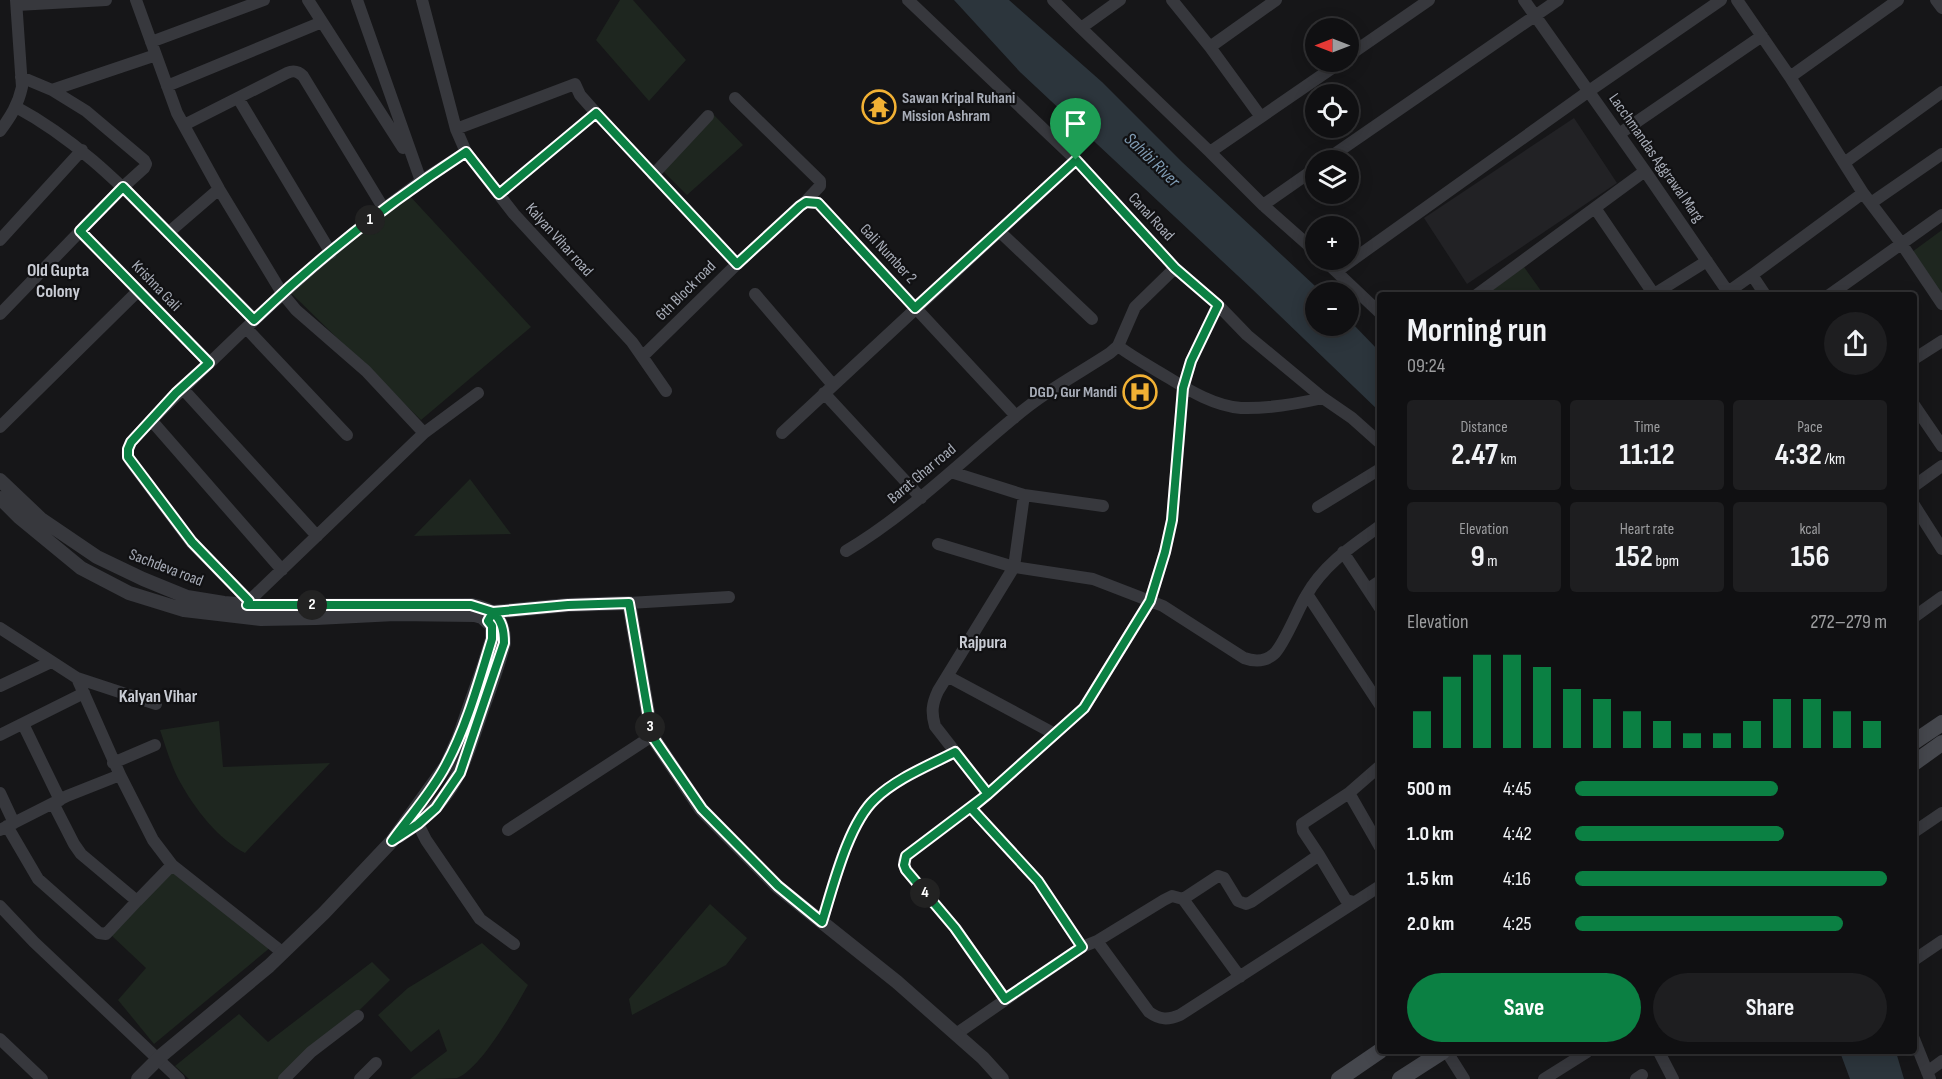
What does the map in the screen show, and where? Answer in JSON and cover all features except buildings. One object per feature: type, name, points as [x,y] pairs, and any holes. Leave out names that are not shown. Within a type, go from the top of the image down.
[{"type":"main road","points":[[1917,740],[1942,723]]},
{"type":"main road","points":[[1917,761],[1942,743]]},
{"type":"main road","points":[[1339,1079],[1377,1053]]},
{"type":"main road","points":[[1400,1079],[1441,1054]]},
{"type":"street","points":[[0,131],[16,107],[22,87],[16,3],[106,0]]},
{"type":"street","points":[[136,0],[177,113],[219,189],[282,293],[296,310],[366,371],[424,433]]},
{"type":"street","points":[[151,42],[264,0]]},
{"type":"street","points":[[308,0],[414,164]]},
{"type":"street","points":[[357,0],[421,181]]},
{"type":"street","name":"Kalyan Vihar road","points":[[422,0],[456,129],[466,152],[529,231],[643,356],[666,391]]},
{"type":"street","name":"Canal Road","points":[[908,0],[1076,160],[1175,268],[1218,305],[1247,335],[1323,398],[1340,408],[1377,440]]},
{"type":"street","points":[[1053,0],[1263,205],[1305,242]]},
{"type":"street","points":[[1081,28],[1120,0]]},
{"type":"street","points":[[1172,0],[1262,117]]},
{"type":"street","points":[[1210,47],[1276,0]]},
{"type":"street","points":[[1359,47],[1414,4],[1429,0]]},
{"type":"street","name":"Lacchmandas Aggrawal Marg","points":[[1524,0],[1646,171],[1728,292]]},
{"type":"street","points":[[1340,150],[1558,0]]},
{"type":"street","points":[[1377,310],[1337,271],[1721,0]]},
{"type":"street","points":[[1737,0],[1790,77],[1867,198],[1942,304]]},
{"type":"street","points":[[1790,77],[1898,0]]},
{"type":"street","points":[[1936,0],[1942,8]]},
{"type":"street","points":[[167,86],[321,22]]},
{"type":"street","points":[[1619,134],[1762,36]]},
{"type":"street","points":[[52,90],[156,55]]},
{"type":"street","points":[[184,126],[287,73],[299,72],[384,209]]},
{"type":"street","points":[[1210,152],[1327,72]]},
{"type":"street","points":[[0,314],[146,164],[86,111],[52,90],[21,77]]},
{"type":"street","points":[[456,129],[575,84],[580,94],[596,113],[737,264]]},
{"type":"street","points":[[1844,162],[1942,92]]},
{"type":"street","points":[[238,98],[331,253]]},
{"type":"street","points":[[735,98],[820,181],[820,186],[806,202]]},
{"type":"street","points":[[16,107],[41,120],[82,150],[123,187],[168,232],[347,435]]},
{"type":"street","points":[[499,194],[596,113]]},
{"type":"street","points":[[653,175],[708,116]]},
{"type":"street","points":[[0,240],[82,150]]},
{"type":"street","points":[[466,152],[421,181],[384,209],[282,293],[151,420],[131,442],[128,457],[192,542],[248,603],[424,433],[478,393]]},
{"type":"street","name":"Lacchmandas Aggrawal Marg","points":[[1731,292],[1752,275],[1867,198],[1942,154]]},
{"type":"street","points":[[782,433],[1076,160]]},
{"type":"street","points":[[1482,292],[1646,171]]},
{"type":"street","points":[[1263,205],[1305,176]]},
{"type":"street","points":[[168,232],[219,189]]},
{"type":"street","name":"6th Block road","points":[[643,356],[737,264],[806,202]]},
{"type":"street","name":"Gali Number 2","points":[[806,202],[818,203],[1016,416]]},
{"type":"street","points":[[1595,208],[1651,292]]},
{"type":"street","points":[[1835,292],[1942,215]]},
{"type":"street","name":"Krishna Gali","points":[[80,231],[209,363]]},
{"type":"street","points":[[999,231],[1092,319]]},
{"type":"street","points":[[1658,292],[1707,261]]},
{"type":"street","points":[[1175,268],[1135,307],[1118,346],[1183,388],[1211,400],[1239,408],[1285,406],[1323,398]]},
{"type":"street","points":[[1752,275],[1763,292]]},
{"type":"street","points":[[0,427],[138,291]]},
{"type":"street","points":[[755,294],[829,389],[921,498]]},
{"type":"street","points":[[1005,999],[955,928],[904,865],[906,856],[988,794],[1053,733],[1084,708],[1150,601],[1172,520],[1183,388],[1191,361],[1218,305]]},
{"type":"street","points":[[1917,357],[1942,340]]},
{"type":"street","name":"Barat Ghar road","points":[[846,551],[921,498],[1041,397],[1118,346]]},
{"type":"street","points":[[182,388],[317,537]]},
{"type":"street","points":[[1917,409],[1942,446]]},
{"type":"street","points":[[151,420],[282,570]]},
{"type":"street","points":[[1917,484],[1942,466]]},
{"type":"street","points":[[1318,507],[1377,471]]},
{"type":"street","points":[[951,472],[1024,495],[1103,507]]},
{"type":"street","name":"Sachdeva road","points":[[0,480],[40,519],[97,557],[186,603],[471,605],[490,617]]},
{"type":"street","points":[[988,794],[935,726],[932,704],[1014,567],[1024,495]]},
{"type":"street","name":"Sachdeva road","points":[[0,498],[19,517],[81,568],[129,593],[261,619],[395,614],[490,617]]},
{"type":"street","points":[[1917,510],[1942,549]]},
{"type":"street","points":[[938,544],[1014,567],[1093,579],[1163,606],[1244,658],[1255,662],[1267,659],[1277,651],[1307,594],[1323,571],[1343,552],[1377,528]]},
{"type":"street","points":[[1343,552],[1377,603]]},
{"type":"street","points":[[1368,589],[1377,583]]},
{"type":"street","points":[[1307,594],[1377,700]]},
{"type":"street","points":[[490,617],[568,605],[729,597]]},
{"type":"street","points":[[1917,615],[1942,597]]},
{"type":"street","points":[[629,603],[652,736],[702,809],[778,886],[897,982],[983,1058],[1002,1079]]},
{"type":"street","points":[[392,841],[418,824],[436,808],[460,773],[504,643],[504,632],[500,619],[490,617]]},
{"type":"street","points":[[138,1079],[158,1059],[269,966],[324,913],[392,841],[446,766],[459,736],[492,639],[490,617]]},
{"type":"street","points":[[0,628],[76,678],[156,704]]},
{"type":"street","points":[[0,686],[51,662]]},
{"type":"street","points":[[947,676],[1053,733]]},
{"type":"street","points":[[76,678],[113,763],[153,840],[172,866],[282,952]]},
{"type":"street","points":[[0,735],[84,693]]},
{"type":"street","points":[[23,724],[74,844],[81,854],[137,901]]},
{"type":"street","points":[[507,830],[652,736]]},
{"type":"street","points":[[113,763],[155,746]]},
{"type":"street","points":[[822,922],[857,822],[874,799],[899,781],[955,752]]},
{"type":"street","points":[[1354,902],[1346,900],[1303,831],[1302,824],[1349,793],[1377,769]]},
{"type":"street","points":[[7,826],[56,802],[120,776]]},
{"type":"street","points":[[0,793],[7,826],[28,866],[38,879],[102,935],[110,932],[172,866]]},
{"type":"street","points":[[1349,793],[1377,834]]},
{"type":"street","points":[[971,808],[1038,881],[1082,947]]},
{"type":"street","points":[[1917,830],[1942,813]]},
{"type":"street","points":[[418,824],[426,840],[480,919],[514,944]]},
{"type":"street","points":[[1183,899],[1214,878],[1221,876],[1238,901],[1251,903],[1319,855]]},
{"type":"street","points":[[1097,941],[1149,1012],[1159,1019],[1171,1019],[1377,888]]},
{"type":"street","points":[[956,1034],[1082,947],[1097,941],[1172,896],[1183,899],[1240,977]]},
{"type":"street","points":[[0,906],[34,942],[179,1079]]},
{"type":"street","points":[[1917,958],[1942,941]]},
{"type":"street","points":[[284,1079],[311,1052],[358,1016]]},
{"type":"street","points":[[0,1039],[42,1079]]},
{"type":"street","points":[[1917,1047],[1928,1075],[1942,1061]]},
{"type":"street","points":[[1445,1054],[1464,1079]]},
{"type":"street","points":[[1544,1079],[1584,1054]]},
{"type":"street","points":[[1660,1054],[1673,1079]]},
{"type":"street","points":[[360,1079],[376,1064]]},
{"type":"shaded area","points":[[620,0],[633,0],[686,60],[649,101],[596,40]]},
{"type":"shaded area","points":[[713,114],[743,145],[687,195],[656,164]]},
{"type":"shaded area","points":[[1574,118],[1617,183],[1467,284],[1424,218]]},
{"type":"shaded area","points":[[408,194],[531,327],[421,420],[290,292]]},
{"type":"shaded area","points":[[1942,230],[1942,296],[1912,252]]},
{"type":"shaded area","points":[[1524,267],[1542,292],[1490,292]]},
{"type":"shaded area","points":[[470,479],[511,534],[414,536]]},
{"type":"shaded area","points":[[219,721],[223,767],[330,763],[245,853],[217,832],[193,803],[174,770],[160,730]]},
{"type":"shaded area","points":[[179,865],[277,942],[154,1044],[118,1000],[146,968],[111,935]]},
{"type":"shaded area","points":[[710,904],[747,938],[726,965],[632,1015],[629,999]]},
{"type":"shaded area","points":[[482,943],[528,985],[497,1037],[466,1072],[457,1078],[410,1079],[447,1051],[439,1029],[411,1052],[378,1015],[408,988]]},
{"type":"shaded area","points":[[372,962],[390,980],[290,1079],[189,1079],[175,1066],[239,1014],[268,1042]]},
{"type":"water","name":"Sahibi River","points":[[954,0],[1009,0],[1102,82],[1182,162],[1311,282],[1305,282],[1305,336],[1359,336],[1359,330],[1377,349],[1377,409],[1020,72]]},
{"type":"water","points":[[1841,1054],[1897,1054],[1904,1079],[1850,1079]]},
{"type":"place","name":"Sawan Kripal Ruhani Mission Ashram","points":[[879,107]]},
{"type":"place","name":"DGD, Gur Mandi","points":[[1140,392]]},
{"type":"district","name":"Old Gupta Colony","points":[[58,280]]},
{"type":"district","name":"Rajpura","points":[[983,642]]},
{"type":"district","name":"Kalyan Vihar","points":[[158,696]]},
{"type":"route","points":[[1076,160],[915,308],[818,203],[806,202],[800,206],[737,264],[596,113],[499,194],[466,152],[396,200],[282,293],[254,320],[123,187],[80,231],[209,363],[176,393],[131,442],[128,457],[192,542],[249,601],[247,605],[471,605],[493,612],[488,621],[492,626],[492,639],[459,736],[446,766],[392,841],[418,824],[436,808],[460,773],[504,643],[504,632],[500,619],[493,612],[568,605],[629,603],[652,736],[702,809],[778,886],[822,922],[857,822],[874,799],[899,781],[955,752],[988,794],[971,808],[1038,881],[1082,947],[1005,999],[955,928],[906,870],[904,861],[906,856],[988,794],[1053,733],[1084,708],[1150,601],[1172,520],[1183,388],[1191,361],[1218,305],[1175,268],[1076,160]]}]
